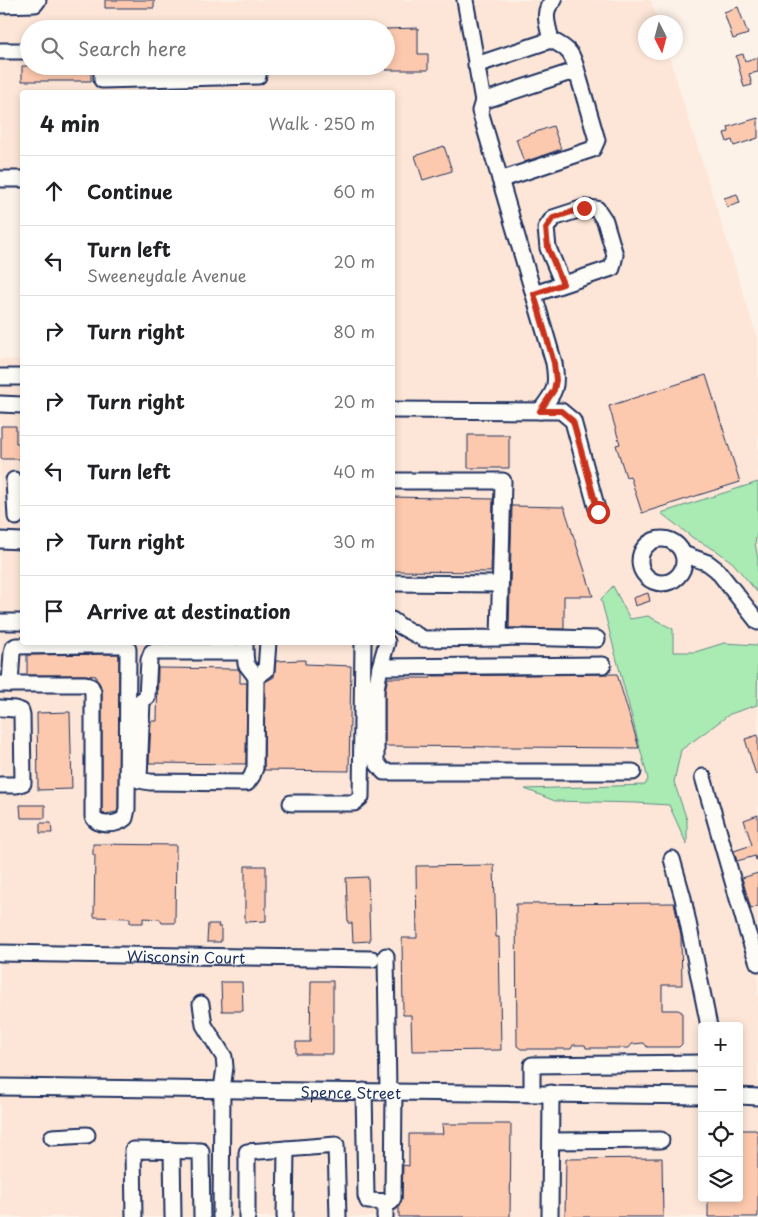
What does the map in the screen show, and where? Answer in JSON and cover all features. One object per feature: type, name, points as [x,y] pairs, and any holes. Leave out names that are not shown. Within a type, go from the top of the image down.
[{"type":"street","points":[[0,5],[35,4],[38,0]]},
{"type":"street","points":[[465,0],[484,101],[480,111],[554,363],[556,380],[554,390],[540,411]]},
{"type":"street","points":[[551,40],[545,13],[549,4],[554,0]]},
{"type":"street","points":[[476,66],[551,40],[563,46],[574,56],[597,140],[593,149],[500,180]]},
{"type":"street","points":[[0,51],[20,51]]},
{"type":"street","points":[[484,101],[568,73],[578,75]]},
{"type":"street","points":[[102,75],[102,80],[258,75]]},
{"type":"street","points":[[0,179],[20,179]]},
{"type":"street","points":[[534,294],[612,268],[615,256],[605,221],[597,209],[584,208],[553,218],[546,228],[548,248],[563,284]]},
{"type":"street","points":[[0,376],[20,377]]},
{"type":"street","points":[[0,404],[20,405]]},
{"type":"street","points":[[395,410],[561,411],[573,421],[598,512]]},
{"type":"street","points":[[12,478],[16,517]]},
{"type":"street","points":[[395,480],[503,481],[499,638]]},
{"type":"street","points":[[0,540],[20,541]]},
{"type":"street","points":[[683,554],[708,563],[717,570],[758,622]]},
{"type":"street","points":[[395,583],[500,584]]},
{"type":"street","points":[[0,622],[20,622]]},
{"type":"street","points":[[395,627],[424,639],[515,637],[598,639]]},
{"type":"street","points":[[54,645],[16,646],[12,653],[5,684],[85,684],[91,687],[93,692],[92,817],[100,823],[120,822],[125,818],[127,809],[128,649],[124,645]]},
{"type":"street","points":[[256,677],[266,670],[268,645]]},
{"type":"street","points":[[291,803],[354,803],[361,797],[363,645]]},
{"type":"street","points":[[386,645],[376,689],[376,762],[384,772],[633,772]]},
{"type":"street","points":[[245,647],[246,664],[256,677],[255,768],[247,783],[150,782],[139,780],[142,700],[147,697],[149,660],[152,652],[245,647]]},
{"type":"street","points":[[380,667],[603,665]]},
{"type":"street","points":[[0,708],[21,711],[23,784],[0,785]]},
{"type":"street","points":[[703,777],[758,963]]},
{"type":"street","points":[[672,859],[683,898],[708,1022]]},
{"type":"street","name":"Wisconsin Court","points":[[0,953],[379,957],[391,1091]]},
{"type":"street","points":[[201,1004],[204,1026],[224,1057],[225,1067],[222,1089],[221,1217]]},
{"type":"street","points":[[532,1093],[532,1064],[698,1064]]},
{"type":"street","name":"Spence Street","points":[[0,1087],[698,1096]]},
{"type":"street","points":[[364,1091],[366,1196],[368,1202],[391,1202],[393,1198],[391,1091]]},
{"type":"street","points":[[550,1217],[551,1093]]},
{"type":"street","points":[[743,1096],[758,1097]]},
{"type":"street","points":[[52,1137],[87,1136]]},
{"type":"street","points":[[551,1141],[661,1140]]},
{"type":"street","points":[[247,1217],[247,1152],[336,1146],[338,1217]]},
{"type":"street","points":[[285,1217],[286,1149]]},
{"type":"street","points":[[134,1217],[133,1150],[201,1151],[202,1217]]},
{"type":"street","points":[[172,1150],[173,1217]]},
{"type":"street","points":[[385,1202],[385,1217]]},
{"type":"shaded area","points":[[0,0],[651,0],[656,15],[638,15],[638,60],[670,60],[758,340],[758,1217],[0,1217],[0,359],[20,360],[20,645],[395,645],[395,90],[20,90],[20,178],[0,178]]},
{"type":"green space","points":[[758,482],[758,528],[755,543],[758,559],[757,592],[733,563],[717,551],[693,538],[661,513]]},
{"type":"green space","points":[[613,586],[630,619],[648,616],[673,629],[673,652],[695,652],[724,643],[758,645],[757,705],[730,714],[681,750],[674,782],[687,820],[687,845],[669,805],[555,801],[525,789],[645,785],[648,779],[601,599]]},
{"type":"building","points":[[105,0],[154,0],[154,8],[105,8]]},
{"type":"building","points":[[738,7],[748,34],[733,39],[724,12]]},
{"type":"building","points":[[418,28],[418,54],[428,54],[428,70],[395,70],[395,29]]},
{"type":"building","points":[[743,54],[745,61],[758,57],[758,72],[749,74],[752,85],[744,87],[736,56]]},
{"type":"building","points":[[22,75],[91,75],[91,81],[22,81]]},
{"type":"building","points":[[758,118],[758,138],[734,146],[732,140],[727,142],[724,133],[729,132],[728,127]]},
{"type":"building","points":[[553,126],[561,149],[524,162],[516,139]]},
{"type":"building","points":[[444,146],[452,171],[423,180],[415,156]]},
{"type":"building","points":[[737,194],[740,203],[727,207],[724,198]]},
{"type":"building","points":[[706,375],[740,482],[642,513],[630,476],[626,477],[616,445],[620,444],[609,406]]},
{"type":"building","points":[[1,426],[16,426],[16,443],[20,443],[20,459],[1,459]]},
{"type":"building","points":[[468,435],[509,435],[509,468],[468,468]]},
{"type":"building","points":[[395,497],[493,499],[491,572],[395,571]]},
{"type":"building","points":[[512,506],[564,507],[593,596],[564,596],[564,629],[509,628]]},
{"type":"building","points":[[648,593],[650,601],[635,606],[633,598]]},
{"type":"building","points":[[119,654],[118,808],[117,812],[105,814],[102,813],[102,692],[100,684],[96,676],[27,675],[27,655]]},
{"type":"building","points":[[305,660],[305,664],[351,666],[349,771],[264,770],[265,682],[274,677],[276,661]]},
{"type":"building","points":[[158,668],[238,669],[240,672],[240,683],[247,683],[246,764],[149,763],[151,721],[157,721]]},
{"type":"building","points":[[617,674],[639,748],[385,746],[385,690],[388,678]]},
{"type":"building","points":[[70,712],[72,789],[38,790],[37,713]]},
{"type":"building","points":[[758,735],[758,774],[756,775],[745,739]]},
{"type":"building","points":[[20,805],[45,805],[45,818],[21,818]]},
{"type":"building","points":[[758,815],[758,859],[756,860],[755,856],[737,861],[734,851],[752,845],[744,820]]},
{"type":"building","points":[[40,823],[51,823],[52,833],[40,833]]},
{"type":"building","points":[[93,844],[176,845],[175,923],[162,923],[160,919],[143,918],[143,923],[130,923],[130,918],[94,917],[95,855],[93,855]]},
{"type":"building","points":[[494,865],[496,937],[499,937],[501,1050],[412,1051],[411,1015],[403,1015],[402,938],[417,938],[416,866]]},
{"type":"building","points":[[245,866],[266,866],[266,921],[245,922]]},
{"type":"building","points":[[758,873],[758,906],[751,909],[742,878]]},
{"type":"building","points":[[368,877],[370,941],[353,942],[352,923],[348,923],[346,878]]},
{"type":"building","points":[[674,903],[681,936],[682,985],[662,985],[662,1010],[678,1010],[682,1012],[682,1044],[679,1047],[647,1047],[644,1043],[632,1044],[629,1048],[586,1048],[585,1045],[573,1045],[571,1049],[521,1049],[517,1046],[516,904]]},
{"type":"building","points":[[208,924],[219,924],[218,927],[221,927],[221,942],[207,942]]},
{"type":"building","points":[[311,981],[333,981],[333,1054],[296,1054],[296,1042],[310,1042]]},
{"type":"building","points":[[221,982],[242,982],[243,1011],[222,1011]]},
{"type":"building","points":[[442,1124],[511,1124],[510,1217],[399,1217],[399,1206],[402,1198],[403,1165],[409,1166],[409,1134],[443,1134]]},
{"type":"building","points":[[743,1130],[756,1130],[758,1134],[758,1217],[708,1217],[708,1202],[743,1202]]},
{"type":"building","points":[[662,1158],[663,1217],[565,1217],[566,1159]]},
{"type":"route","points":[[584,208],[553,218],[546,228],[548,248],[563,284],[534,294],[554,363],[556,380],[550,399],[540,411],[561,411],[573,421],[598,512]]}]
